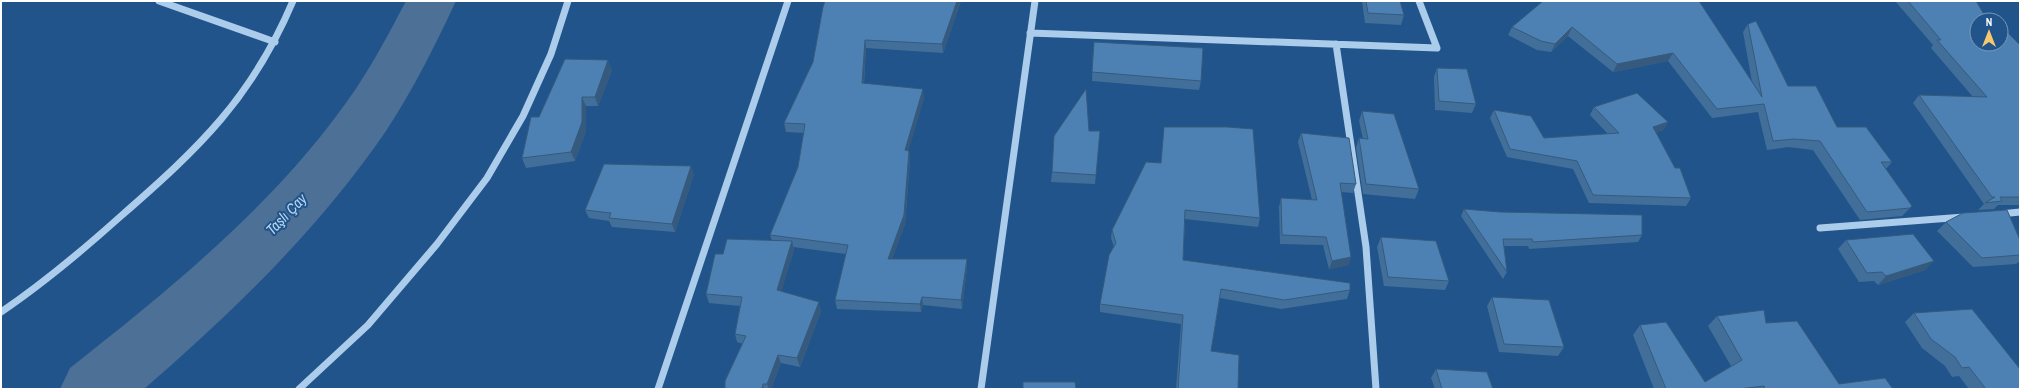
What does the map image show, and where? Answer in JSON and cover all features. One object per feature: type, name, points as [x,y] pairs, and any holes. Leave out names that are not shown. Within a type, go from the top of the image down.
[{"type":"street","points":[[159,1],[275,42]]},
{"type":"street","points":[[2,311],[87,246],[187,158],[217,126],[246,87],[275,42],[293,1]]},
{"type":"street","points":[[299,389],[368,324],[437,244],[487,178],[526,109],[551,54],[568,1]]},
{"type":"street","points":[[658,389],[788,1]]},
{"type":"street","points":[[981,389],[1035,1]]},
{"type":"street","points":[[1030,33],[1437,48],[1419,1]]},
{"type":"street","points":[[1336,44],[1366,247],[1376,389]]},
{"type":"street","points":[[1991,214],[2020,212]]},
{"type":"street","points":[[1820,228],[1975,216]]},
{"type":"building","points":[[825,1],[957,1],[942,44],[865,40],[862,83],[923,89],[905,150],[909,151],[904,215],[888,259],[967,259],[961,300],[922,297],[920,304],[835,300],[848,245],[770,235],[798,167],[805,124],[784,123],[813,62]]},
{"type":"building","points":[[1366,1],[1400,1],[1404,15],[1368,13]]},
{"type":"building","points":[[1543,1],[1699,1],[1762,97],[1748,24],[1756,21],[1788,86],[1816,86],[1837,127],[1866,127],[1892,162],[1881,162],[1912,206],[1910,208],[1867,212],[1820,141],[1794,139],[1773,141],[1764,104],[1717,109],[1673,53],[1617,64],[1572,27],[1555,44],[1541,41],[1512,27]]},
{"type":"building","points":[[1908,1],[1976,1],[1983,12],[1969,12],[1969,52],[2009,52],[2009,34],[2020,45],[2020,197],[2000,197],[2002,201],[1985,203],[1995,197],[1992,197],[1919,95],[1987,97],[1937,40],[1941,40]]},
{"type":"building","points":[[1094,42],[1203,48],[1201,81],[1092,72]]},
{"type":"building","points":[[565,59],[608,60],[595,97],[582,97],[582,122],[571,152],[522,158],[531,117],[539,117]]},
{"type":"building","points":[[1437,68],[1467,69],[1476,104],[1439,101]]},
{"type":"building","points":[[1086,89],[1089,131],[1100,131],[1096,175],[1052,172],[1054,136]]},
{"type":"building","points":[[1637,93],[1668,122],[1653,127],[1675,168],[1680,168],[1691,198],[1593,195],[1577,161],[1510,149],[1494,110],[1531,116],[1544,138],[1619,133],[1594,107]]},
{"type":"building","points":[[1362,111],[1394,114],[1419,189],[1366,184],[1359,138],[1368,139]]},
{"type":"building","points":[[1164,127],[1227,127],[1253,129],[1260,218],[1185,210],[1183,260],[1350,283],[1350,290],[1284,300],[1221,289],[1211,351],[1239,355],[1238,389],[1178,389],[1183,315],[1100,304],[1109,255],[1116,243],[1112,230],[1146,162],[1161,163]]},
{"type":"building","points":[[1301,133],[1349,138],[1356,184],[1340,183],[1351,257],[1332,261],[1326,237],[1282,235],[1281,198],[1317,200]]},
{"type":"building","points":[[604,164],[691,166],[672,224],[609,218],[611,213],[585,210]]},
{"type":"building","points":[[1464,209],[1500,212],[1642,215],[1642,235],[1533,242],[1532,239],[1503,239],[1507,272]]},
{"type":"building","points":[[2007,210],[2020,240],[2020,255],[1982,258],[1946,222],[1963,213]]},
{"type":"building","points":[[1913,234],[1934,261],[1886,276],[1882,272],[1867,273],[1846,240]]},
{"type":"building","points":[[1381,237],[1436,241],[1449,281],[1388,277]]},
{"type":"building","points":[[727,239],[792,241],[777,290],[819,302],[797,358],[778,355],[767,384],[763,384],[762,389],[725,389],[725,381],[746,336],[735,334],[742,297],[706,294],[715,254],[723,254]]},
{"type":"building","points":[[1492,297],[1549,300],[1564,347],[1504,344]]},
{"type":"building","points":[[1972,309],[2020,369],[2020,389],[1986,389],[1969,367],[1962,368],[1955,357],[1931,339],[1914,313]]},
{"type":"building","points":[[1764,310],[1766,323],[1797,321],[1839,384],[1885,378],[1893,389],[1765,389],[1764,386],[1738,389],[1666,389],[1640,325],[1666,322],[1705,382],[1742,360],[1717,316]]},
{"type":"building","points":[[1436,369],[1487,372],[1493,389],[1442,389]]},
{"type":"building","points":[[1023,382],[1075,382],[1076,389],[1023,389]]},
{"type":"waterway","name":"Taşlı Çay","points":[[95,389],[205,295],[274,228],[306,193],[337,156],[366,117],[384,89],[431,1]]}]
